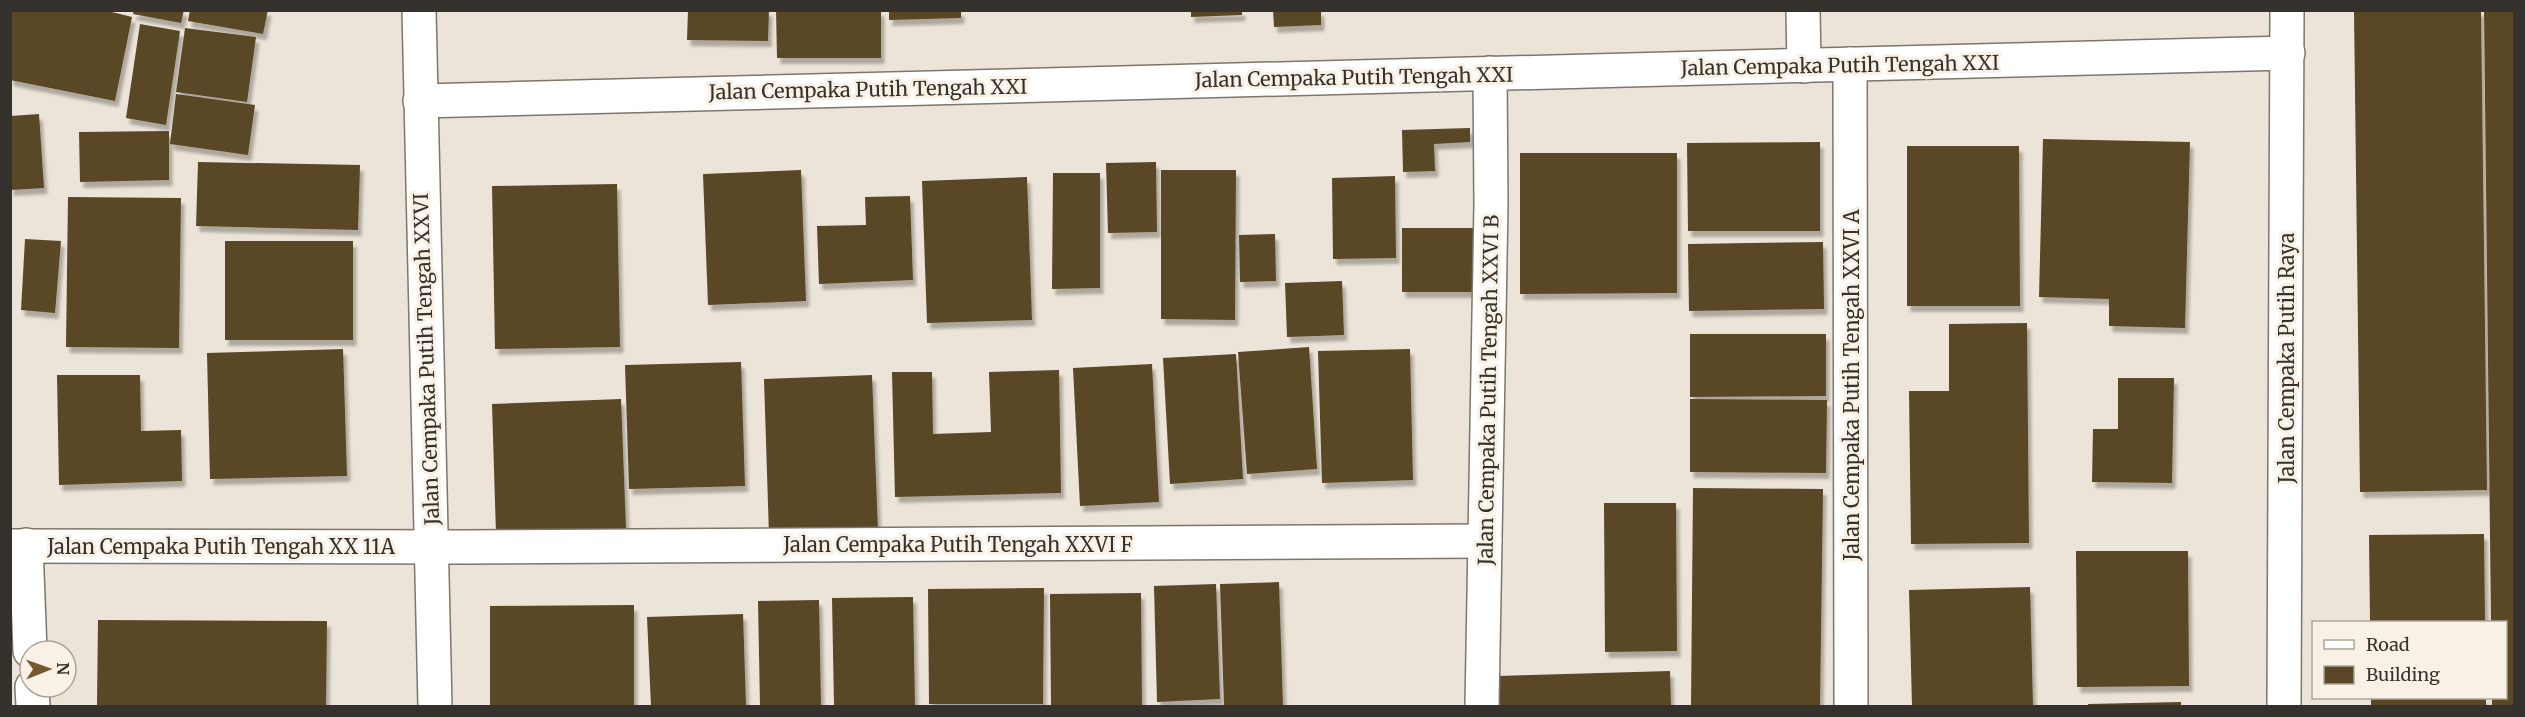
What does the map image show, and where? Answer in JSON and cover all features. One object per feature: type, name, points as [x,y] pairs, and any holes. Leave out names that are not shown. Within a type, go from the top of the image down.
[{"type":"street","name":"Jalan Cempaka Putih Tengah XXVI","points":[[419,10],[435,706]]},
{"type":"street","points":[[1803,10],[1804,66]]},
{"type":"street","name":"Jalan Cempaka Putih Raya","points":[[2284,706],[2287,10]]},
{"type":"street","name":"Jalan Cempaka Putih Tengah XXI","points":[[420,101],[2288,53]]},
{"type":"street","name":"Jalan Cempaka Putih Tengah XXVI A","points":[[1850,64],[1851,706]]},
{"type":"street","name":"Jalan Cempaka Putih Tengah XXVI B","points":[[1482,706],[1491,204],[1491,74]]},
{"type":"street","name":"Jalan Cempaka Putih Tengah XXVI F","points":[[431,547],[1485,541]]},
{"type":"street","points":[[18,545],[29,639]]},
{"type":"street","name":"Jalan Cempaka Putih Tengah XX 11A","points":[[18,545],[431,547]]},
{"type":"building","points":[[10,10],[104,10],[132,17],[115,101],[10,80]]},
{"type":"building","points":[[134,10],[184,10],[181,23],[133,14]]},
{"type":"building","points":[[190,10],[268,10],[263,34],[188,21]]},
{"type":"building","points":[[688,10],[769,10],[768,41],[687,40]]},
{"type":"building","points":[[776,10],[881,10],[881,58],[777,58]]},
{"type":"building","points":[[889,10],[961,10],[961,18],[889,20]]},
{"type":"building","points":[[1191,10],[1242,10],[1242,15],[1191,17]]},
{"type":"building","points":[[1273,10],[1321,10],[1321,25],[1274,27]]},
{"type":"building","points":[[2354,10],[2481,10],[2487,490],[2360,492]]},
{"type":"building","points":[[2484,10],[2514,10],[2514,706],[2492,706],[2492,699],[2507,699],[2507,621],[2491,621]]},
{"type":"building","points":[[140,24],[180,31],[166,125],[126,118]]},
{"type":"building","points":[[185,28],[256,37],[247,102],[176,92]]},
{"type":"building","points":[[176,94],[255,105],[248,155],[170,144]]},
{"type":"building","points":[[39,114],[44,188],[10,190],[10,116]]},
{"type":"building","points":[[1470,128],[1470,142],[1434,144],[1435,171],[1403,172],[1402,130]]},
{"type":"building","points":[[169,131],[169,180],[80,182],[79,132]]},
{"type":"building","points":[[2043,139],[2190,142],[2185,328],[2109,326],[2109,299],[2039,297]]},
{"type":"building","points":[[1820,142],[1820,231],[1688,231],[1687,143]]},
{"type":"building","points":[[1907,146],[2019,146],[2020,306],[1907,306]]},
{"type":"building","points":[[1520,153],[1677,153],[1677,293],[1520,294]]},
{"type":"building","points":[[198,162],[360,165],[358,230],[196,226]]},
{"type":"building","points":[[1156,162],[1157,232],[1108,233],[1106,163]]},
{"type":"building","points":[[801,170],[806,301],[708,305],[703,174]]},
{"type":"building","points":[[1161,170],[1236,170],[1235,320],[1161,319]]},
{"type":"building","points":[[1053,173],[1100,173],[1100,288],[1052,289]]},
{"type":"building","points":[[1395,176],[1396,258],[1333,259],[1332,178]]},
{"type":"building","points":[[1027,177],[1032,320],[927,323],[922,181]]},
{"type":"building","points":[[617,184],[620,347],[495,349],[492,186]]},
{"type":"building","points":[[910,196],[913,280],[819,284],[817,226],[866,225],[865,197]]},
{"type":"building","points":[[68,197],[181,198],[179,348],[66,347]]},
{"type":"building","points":[[1402,228],[1488,228],[1487,292],[1402,292]]},
{"type":"building","points":[[1275,234],[1276,281],[1240,282],[1239,235]]},
{"type":"building","points":[[25,239],[61,241],[55,313],[21,310]]},
{"type":"building","points":[[225,241],[353,241],[353,340],[225,340]]},
{"type":"building","points":[[1823,242],[1824,309],[1689,311],[1688,244]]},
{"type":"building","points":[[1342,281],[1344,335],[1287,337],[1285,283]]},
{"type":"building","points":[[2027,323],[2029,543],[1911,544],[1909,391],[1949,391],[1949,324]]},
{"type":"building","points":[[1690,334],[1826,334],[1826,396],[1690,397]]},
{"type":"building","points":[[1309,347],[1317,469],[1247,474],[1238,352]]},
{"type":"building","points":[[343,349],[347,476],[210,479],[207,353]]},
{"type":"building","points":[[1410,349],[1413,480],[1322,483],[1318,351]]},
{"type":"building","points":[[1236,354],[1243,479],[1170,484],[1163,358]]},
{"type":"building","points":[[741,362],[745,486],[629,489],[625,365]]},
{"type":"building","points":[[1152,364],[1159,502],[1080,506],[1073,368]]},
{"type":"building","points":[[1059,370],[1061,493],[895,497],[892,372],[932,372],[933,434],[991,432],[989,372]]},
{"type":"building","points":[[57,375],[140,375],[141,431],[181,430],[182,481],[59,485]]},
{"type":"building","points":[[872,375],[878,531],[769,535],[764,379]]},
{"type":"building","points":[[2118,378],[2174,378],[2172,483],[2092,482],[2093,429],[2118,429]]},
{"type":"building","points":[[621,399],[626,529],[496,534],[492,404]]},
{"type":"building","points":[[1690,399],[1827,400],[1826,473],[1690,472]]},
{"type":"building","points":[[1693,488],[1823,489],[1820,706],[1691,706]]},
{"type":"building","points":[[1604,503],[1676,503],[1677,651],[1605,652]]},
{"type":"building","points":[[2484,534],[2485,621],[2370,621],[2369,535]]},
{"type":"building","points":[[2076,551],[2188,551],[2189,686],[2077,687]]},
{"type":"building","points":[[1279,582],[1283,706],[1224,706],[1220,584]]},
{"type":"building","points":[[1216,584],[1220,699],[1157,702],[1154,586]]},
{"type":"building","points":[[2030,587],[2033,706],[1912,706],[1909,590]]},
{"type":"building","points":[[1044,588],[1043,704],[929,704],[928,589]]},
{"type":"building","points":[[1141,593],[1142,706],[1051,706],[1050,594]]},
{"type":"building","points":[[913,597],[915,706],[834,706],[832,598]]},
{"type":"building","points":[[819,600],[821,706],[760,706],[758,601]]},
{"type":"building","points":[[634,605],[634,706],[490,706],[490,606]]},
{"type":"building","points":[[743,614],[746,706],[651,706],[647,617]]},
{"type":"building","points":[[98,620],[327,621],[326,706],[97,706]]},
{"type":"building","points":[[1670,671],[1671,706],[1500,706],[1499,676]]},
{"type":"building","points":[[2371,699],[2486,699],[2486,706],[2371,706]]},
{"type":"building","points":[[2181,702],[2181,706],[2088,706],[2088,704]]}]
